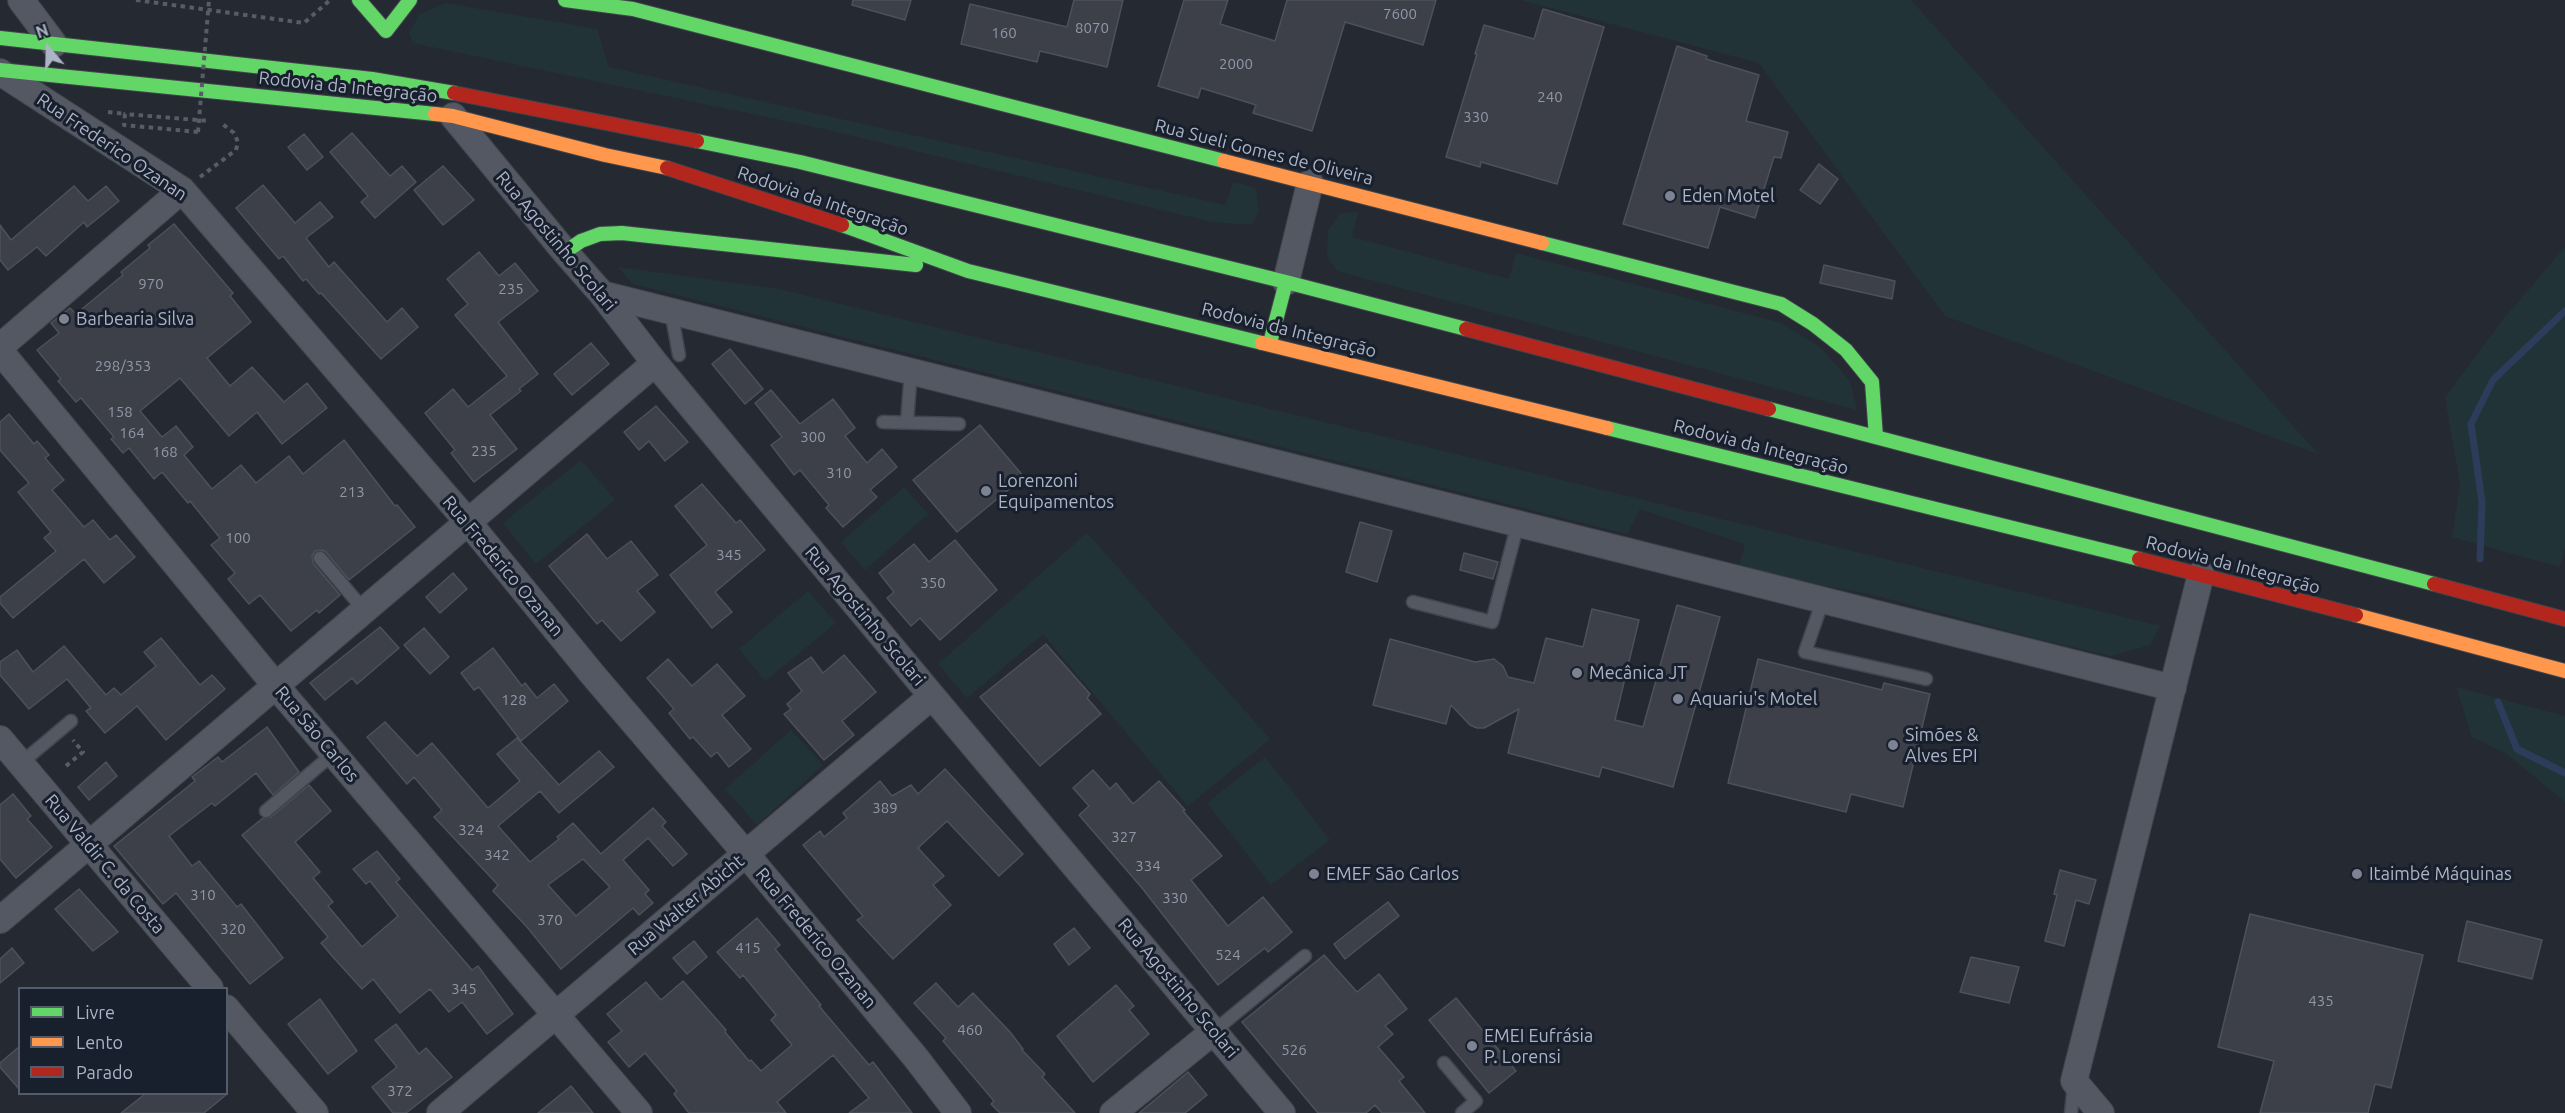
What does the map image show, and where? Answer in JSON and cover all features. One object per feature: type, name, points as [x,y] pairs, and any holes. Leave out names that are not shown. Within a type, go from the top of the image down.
[{"type":"main road","points":[[359,0],[386,31],[410,0]]},
{"type":"main road","name":"Rua Sueli Gomes de Oliveira","points":[[565,0],[633,9],[1780,304],[1814,324],[1846,350],[1872,382],[1876,437]]},
{"type":"main road","name":"Rodovia da Integração","points":[[0,38],[372,79],[513,103],[800,162],[1286,282],[1876,437],[2212,532],[2565,619]]},
{"type":"main road","name":"Rodovia da Integração","points":[[0,71],[453,116],[606,155],[669,168],[811,213],[968,271],[2202,570],[2565,671]]},
{"type":"main road","points":[[565,252],[581,241],[600,234],[622,233],[968,271]]},
{"type":"main road","points":[[1270,344],[1286,282]]},
{"type":"street","points":[[21,0],[54,44]]},
{"type":"street","name":"Rua Frederico Ozanan","points":[[0,71],[182,190],[468,522],[593,675],[916,1058],[958,1113]]},
{"type":"street","name":"Rua Agostinho Scolari","points":[[453,116],[565,252],[602,294],[667,359],[932,696],[1282,1113]]},
{"type":"street","points":[[1286,282],[1310,183]]},
{"type":"street","points":[[0,349],[182,190]]},
{"type":"street","points":[[602,294],[2173,688]]},
{"type":"street","name":"Rua São Carlos","points":[[0,349],[276,686],[639,1113]]},
{"type":"street","points":[[0,920],[468,522],[667,359]]},
{"type":"street","points":[[2101,1113],[2074,1081],[2202,570]]},
{"type":"street","name":"Rua Walter Abicht","points":[[440,1113],[932,696]]},
{"type":"street","name":"Rua Valdir C. da Costa","points":[[0,739],[209,987]]},
{"type":"street","points":[[228,1010],[315,1113]]},
{"type":"street","points":[[1113,1113],[1214,1031]]},
{"type":"lane","points":[[667,359],[671,310]]},
{"type":"lane","points":[[907,422],[910,371]]},
{"type":"lane","points":[[883,422],[959,424]]},
{"type":"lane","points":[[1413,602],[1492,622],[1518,523]]},
{"type":"lane","points":[[320,558],[364,610]]},
{"type":"lane","points":[[1823,600],[1805,652],[1926,679]]},
{"type":"lane","points":[[21,763],[67,725]]},
{"type":"lane","points":[[267,811],[334,753]]},
{"type":"lane","points":[[1214,1031],[1305,956]]},
{"type":"lane","points":[[1444,1063],[1476,1101],[1462,1113]]},
{"type":"lane","points":[[2071,1113],[2074,1081]]},
{"type":"path","points":[[129,0],[304,23],[330,0]]},
{"type":"path","points":[[125,114],[124,125],[198,132],[209,0]]},
{"type":"path","points":[[98,111],[222,122],[234,133],[238,142],[236,150],[182,190]]},
{"type":"path","points":[[66,766],[83,752],[67,725]]},
{"type":"shaded area","points":[[1521,0],[1911,0],[2318,454],[1945,316],[1759,63]]},
{"type":"shaded area","points":[[445,3],[597,29],[609,67],[1225,205],[1233,182],[1256,188],[1259,211],[1251,225],[1212,222],[824,129],[413,43],[409,32],[420,14]]},
{"type":"shaded area","points":[[1358,212],[1352,237],[1509,279],[1516,253],[1781,323],[1821,348],[1850,381],[1857,410],[1337,271],[1327,255],[1328,231],[1341,213]]},
{"type":"shaded area","points":[[2565,247],[2565,548],[2560,567],[2452,537],[2460,485],[2445,398],[2501,322]]},
{"type":"shaded area","points":[[618,267],[779,289],[2160,626],[2150,645],[2111,656],[1874,595],[1738,569],[1745,544],[1640,509],[1627,534],[633,284]]},
{"type":"shaded area","points":[[581,460],[615,500],[536,564],[503,523]]},
{"type":"shaded area","points":[[904,487],[928,514],[865,570],[841,542]]},
{"type":"shaded area","points":[[1087,533],[1270,739],[1188,806],[1043,634],[967,698],[938,664]]},
{"type":"shaded area","points":[[808,591],[836,623],[765,681],[739,649]]},
{"type":"shaded area","points":[[2456,687],[2565,716],[2565,802],[2507,754],[2472,737]]},
{"type":"shaded area","points":[[791,730],[823,765],[757,825],[725,789]]},
{"type":"shaded area","points":[[1265,757],[1330,840],[1271,885],[1207,803]]},
{"type":"building","points":[[853,0],[911,0],[905,20],[852,5]]},
{"type":"building","points":[[1074,0],[1123,0],[1107,67],[1040,51],[1037,62],[961,44],[970,4],[1067,27]]},
{"type":"building","points":[[1184,0],[1228,0],[1220,24],[1275,41],[1287,0],[1436,0],[1423,45],[1345,22],[1312,131],[1253,113],[1256,105],[1201,88],[1198,98],[1158,86]]},
{"type":"building","points":[[1543,9],[1604,27],[1557,184],[1481,162],[1480,167],[1446,157],[1484,25],[1534,39]]},
{"type":"building","points":[[1677,46],[1707,56],[1706,59],[1759,75],[1746,121],[1788,132],[1781,158],[1774,157],[1755,218],[1720,207],[1708,248],[1623,224]]},
{"type":"building","points":[[352,133],[390,176],[402,166],[416,182],[375,218],[361,202],[368,196],[330,152]]},
{"type":"building","points":[[304,134],[323,157],[307,170],[288,147]]},
{"type":"building","points":[[1819,164],[1838,179],[1820,204],[1800,190]]},
{"type":"building","points":[[443,166],[474,200],[443,225],[414,190]]},
{"type":"building","points":[[263,185],[295,223],[320,202],[333,217],[306,238],[329,267],[334,262],[387,322],[402,308],[418,327],[381,359],[321,293],[319,294],[306,279],[303,281],[283,256],[279,259],[236,208]]},
{"type":"building","points":[[74,186],[88,201],[106,186],[119,201],[87,227],[84,222],[46,256],[37,247],[8,270],[0,260],[0,225],[11,240]]},
{"type":"building","points":[[174,224],[233,293],[230,296],[251,322],[207,358],[230,386],[252,367],[284,402],[307,383],[327,408],[282,444],[257,412],[229,436],[180,378],[140,411],[162,437],[176,426],[193,447],[184,455],[212,489],[241,465],[256,483],[289,456],[303,474],[344,440],[395,506],[397,505],[415,527],[349,580],[326,552],[315,551],[312,556],[313,563],[340,595],[319,613],[317,610],[291,631],[260,595],[249,604],[228,579],[235,573],[211,545],[220,538],[190,501],[188,503],[162,472],[154,479],[129,448],[123,453],[111,439],[114,437],[81,398],[76,402],[58,381],[61,379],[37,350],[59,333],[51,323],[70,308],[76,314],[123,275],[121,272],[150,248],[148,245]]},
{"type":"building","points":[[479,252],[499,276],[515,263],[538,291],[498,322],[538,374],[519,389],[521,391],[490,415],[517,449],[474,482],[451,453],[455,450],[425,413],[453,389],[468,407],[507,376],[455,315],[468,304],[447,279]]},
{"type":"building","points":[[1824,265],[1895,281],[1892,299],[1820,283]]},
{"type":"building","points":[[591,343],[609,364],[572,395],[554,374]]},
{"type":"building","points":[[730,349],[763,389],[745,404],[712,364]]},
{"type":"building","points":[[771,390],[800,424],[833,399],[855,428],[845,436],[867,463],[882,449],[897,467],[870,490],[877,497],[843,527],[826,508],[829,505],[800,470],[794,475],[771,445],[782,437],[755,403]]},
{"type":"building","points":[[656,406],[688,442],[665,461],[649,441],[639,450],[624,432]]},
{"type":"building","points":[[9,414],[34,444],[37,441],[49,455],[45,458],[64,480],[52,490],[84,527],[93,520],[110,540],[116,535],[135,557],[104,583],[84,559],[13,618],[0,603],[0,597],[56,551],[44,538],[51,532],[18,492],[29,483],[0,450],[0,422]]},
{"type":"building","points":[[980,425],[1024,477],[957,532],[913,480]]},
{"type":"building","points":[[702,484],[736,523],[740,520],[765,550],[715,592],[732,612],[712,628],[670,575],[707,545],[675,506]]},
{"type":"building","points":[[1360,522],[1392,531],[1377,582],[1346,572]]},
{"type":"building","points":[[587,534],[607,559],[631,541],[658,575],[637,591],[655,612],[621,641],[602,620],[597,624],[549,566]]},
{"type":"building","points":[[955,540],[997,590],[940,640],[920,618],[911,626],[887,598],[894,592],[879,573],[914,544],[929,562]]},
{"type":"building","points":[[1464,553],[1498,562],[1493,579],[1460,570]]},
{"type":"building","points":[[453,573],[467,589],[440,613],[426,597]]},
{"type":"building","points":[[1677,605],[1720,617],[1673,787],[1602,767],[1599,777],[1508,753],[1519,709],[1484,728],[1477,728],[1470,725],[1451,705],[1446,724],[1373,705],[1390,639],[1475,662],[1494,659],[1503,666],[1508,677],[1534,683],[1546,638],[1583,647],[1592,609],[1639,620],[1615,720],[1643,727]]},
{"type":"building","points":[[380,627],[399,648],[357,684],[352,678],[325,700],[310,683]]},
{"type":"building","points":[[424,628],[449,657],[430,674],[404,645]]},
{"type":"building","points":[[161,638],[200,685],[212,675],[225,689],[166,740],[137,706],[105,733],[86,711],[91,708],[67,679],[29,709],[0,675],[0,662],[17,650],[33,672],[64,646],[106,695],[114,688],[121,695],[156,666],[144,652]]},
{"type":"building","points":[[1046,644],[1090,694],[1087,698],[1101,714],[1040,766],[980,697]]},
{"type":"building","points":[[493,648],[522,686],[525,683],[537,698],[554,684],[568,701],[521,741],[479,687],[474,690],[461,673]]},
{"type":"building","points":[[844,655],[876,692],[842,721],[854,735],[824,760],[784,714],[791,709],[787,704],[802,691],[788,673],[811,657],[823,673]]},
{"type":"building","points":[[668,659],[692,686],[717,664],[745,696],[722,715],[751,749],[729,767],[717,752],[711,757],[693,737],[690,739],[669,713],[674,709],[647,678]]},
{"type":"building","points":[[1758,659],[1882,690],[1884,683],[1930,694],[1903,807],[1851,794],[1846,812],[1728,783]]},
{"type":"building","points":[[385,722],[417,756],[432,743],[488,808],[520,781],[497,754],[517,738],[559,785],[599,751],[614,767],[559,813],[540,791],[498,826],[530,862],[559,839],[557,837],[573,823],[601,854],[653,808],[666,822],[662,826],[687,854],[673,866],[648,838],[623,860],[649,890],[645,894],[653,903],[639,915],[633,908],[561,969],[527,927],[493,891],[498,885],[434,817],[442,810],[414,777],[407,784],[367,737]],"holes":[[[583,859],[610,887],[576,916],[548,885]]]},
{"type":"building","points":[[267,727],[299,772],[273,795],[256,773],[215,806],[212,803],[169,836],[192,866],[199,861],[237,907],[241,904],[283,958],[250,984],[176,893],[163,904],[114,846],[195,781],[192,777],[218,757],[222,762]]},
{"type":"building","points":[[106,762],[117,776],[89,800],[78,787]]},
{"type":"building","points":[[945,769],[1023,854],[999,876],[947,821],[918,848],[944,876],[933,885],[951,905],[893,959],[857,920],[863,916],[803,845],[820,831],[824,837],[847,818],[843,813],[880,781],[892,796],[911,785],[918,794]]},
{"type":"building","points":[[1093,770],[1110,789],[1116,783],[1133,804],[1159,781],[1185,810],[1183,811],[1222,856],[1191,880],[1228,926],[1263,897],[1292,932],[1268,952],[1265,948],[1218,985],[1142,888],[1079,815],[1089,806],[1073,788]]},
{"type":"building","points":[[309,785],[331,811],[295,842],[320,872],[313,878],[333,902],[328,906],[362,947],[398,916],[370,881],[366,884],[353,869],[377,851],[400,879],[396,882],[472,970],[478,966],[513,1014],[487,1034],[462,1002],[449,1012],[430,989],[400,1013],[373,979],[362,989],[333,957],[321,943],[328,937],[242,835],[263,818],[271,817]]},
{"type":"building","points":[[13,794],[31,816],[27,819],[52,847],[16,878],[0,859],[0,805]]},
{"type":"building","points":[[2060,870],[2096,880],[2089,904],[2076,900],[2064,946],[2045,941],[2057,895],[2054,894]]},
{"type":"building","points":[[79,889],[118,932],[93,951],[55,909]]},
{"type":"building","points":[[1388,902],[1399,916],[1345,959],[1334,944]]},
{"type":"building","points":[[2250,914],[2423,955],[2391,1088],[2375,1084],[2368,1113],[2260,1113],[2274,1061],[2218,1047]]},
{"type":"building","points":[[757,918],[780,945],[775,949],[821,1005],[819,1006],[869,1065],[873,1062],[912,1113],[849,1113],[869,1098],[833,1055],[777,1102],[786,1113],[689,1113],[674,1094],[677,1091],[645,1053],[629,1067],[608,1042],[622,1031],[607,1014],[646,982],[661,1000],[683,981],[726,1030],[725,1032],[749,1061],[751,1060],[761,1071],[792,1045],[771,1020],[776,1015],[743,975],[740,978],[717,952]]},
{"type":"building","points":[[2467,921],[2542,940],[2532,979],[2458,961]]},
{"type":"building","points":[[1074,928],[1090,948],[1069,965],[1054,944]]},
{"type":"building","points":[[694,941],[707,957],[687,974],[673,958]]},
{"type":"building","points":[[12,948],[24,963],[0,983],[0,959]]},
{"type":"building","points":[[1324,955],[1357,992],[1379,974],[1407,1009],[1385,1026],[1393,1034],[1378,1047],[1404,1077],[1399,1081],[1425,1113],[1382,1113],[1375,1105],[1366,1113],[1318,1113],[1242,1022]]},
{"type":"building","points":[[1971,957],[2019,967],[2009,1003],[1960,992]]},
{"type":"building","points":[[936,983],[958,1007],[973,993],[1010,1032],[1022,1050],[1045,1074],[1042,1077],[1075,1113],[1000,1113],[991,1104],[994,1101],[943,1041],[946,1038],[914,1003]]},
{"type":"building","points":[[1116,985],[1134,1006],[1129,1010],[1149,1034],[1093,1082],[1057,1036]]},
{"type":"building","name":"EMEI Eufrásia P. Lorensi","points":[[1456,998],[1516,1071],[1489,1093],[1429,1020]]},
{"type":"building","points":[[320,999],[357,1051],[328,1074],[288,1024]]},
{"type":"building","points":[[396,1024],[419,1054],[426,1048],[452,1077],[406,1113],[393,1113],[372,1087],[397,1067],[375,1040]]},
{"type":"building","points":[[18,1048],[18,1088],[0,1067],[0,1063]]},
{"type":"building","points":[[1188,1072],[1207,1095],[1185,1113],[1139,1113]]},
{"type":"building","points":[[571,1086],[593,1113],[538,1113]]},
{"type":"building","points":[[144,1095],[226,1095],[204,1113],[121,1113]]},
{"type":"waterway","points":[[2480,559],[2482,502],[2471,424],[2493,380],[2565,311]]},
{"type":"waterway","points":[[2498,702],[2517,749],[2565,773]]},
{"type":"traffic: fast","points":[[359,0],[386,31],[410,0]]},
{"type":"traffic: fast","points":[[565,0],[633,9],[1224,161]]},
{"type":"traffic: fast","points":[[0,38],[372,79],[454,93]]},
{"type":"traffic: fast","points":[[0,70],[435,114]]},
{"type":"traffic: fast","points":[[697,141],[800,162],[1286,282],[1466,329]]},
{"type":"traffic: fast","points":[[842,225],[968,271],[1262,343]]},
{"type":"traffic: fast","points":[[565,252],[581,241],[600,234],[622,233],[916,265]]},
{"type":"traffic: fast","points":[[1542,243],[1781,304],[1813,324],[1846,350],[1872,382],[1876,437]]},
{"type":"traffic: fast","points":[[1270,343],[1286,282]]},
{"type":"traffic: fast","points":[[1769,409],[2434,584]]},
{"type":"traffic: fast","points":[[1607,428],[2139,559]]},
{"type":"traffic: slow","points":[[435,114],[453,116],[605,155],[667,168]]},
{"type":"traffic: slow","points":[[1224,161],[1542,243]]},
{"type":"traffic: slow","points":[[1262,343],[1607,428]]},
{"type":"traffic: slow","points":[[2356,615],[2565,671]]},
{"type":"traffic: jam","points":[[454,93],[697,141]]},
{"type":"traffic: jam","points":[[667,168],[842,225]]},
{"type":"traffic: jam","points":[[1466,329],[1769,409]]},
{"type":"traffic: jam","points":[[2139,559],[2356,615]]},
{"type":"traffic: jam","points":[[2434,584],[2565,619]]},
{"type":"place","name":"Eden Motel","points":[[1670,196]]},
{"type":"place","name":"Barbearia Silva","points":[[64,319]]},
{"type":"place","name":"Lorenzoni Equipamentos","points":[[986,491]]},
{"type":"place","name":"Mecânica JT","points":[[1577,673]]},
{"type":"place","name":"Aquariu's Motel","points":[[1678,699]]},
{"type":"place","name":"Simões & Alves EPI","points":[[1893,745]]},
{"type":"place","name":"EMEF São Carlos","points":[[1314,874]]},
{"type":"place","name":"Itaimbé Máquinas","points":[[2357,874]]},
{"type":"place","name":"EMEI Eufrásia P. Lorensi","points":[[1472,1046]]}]
